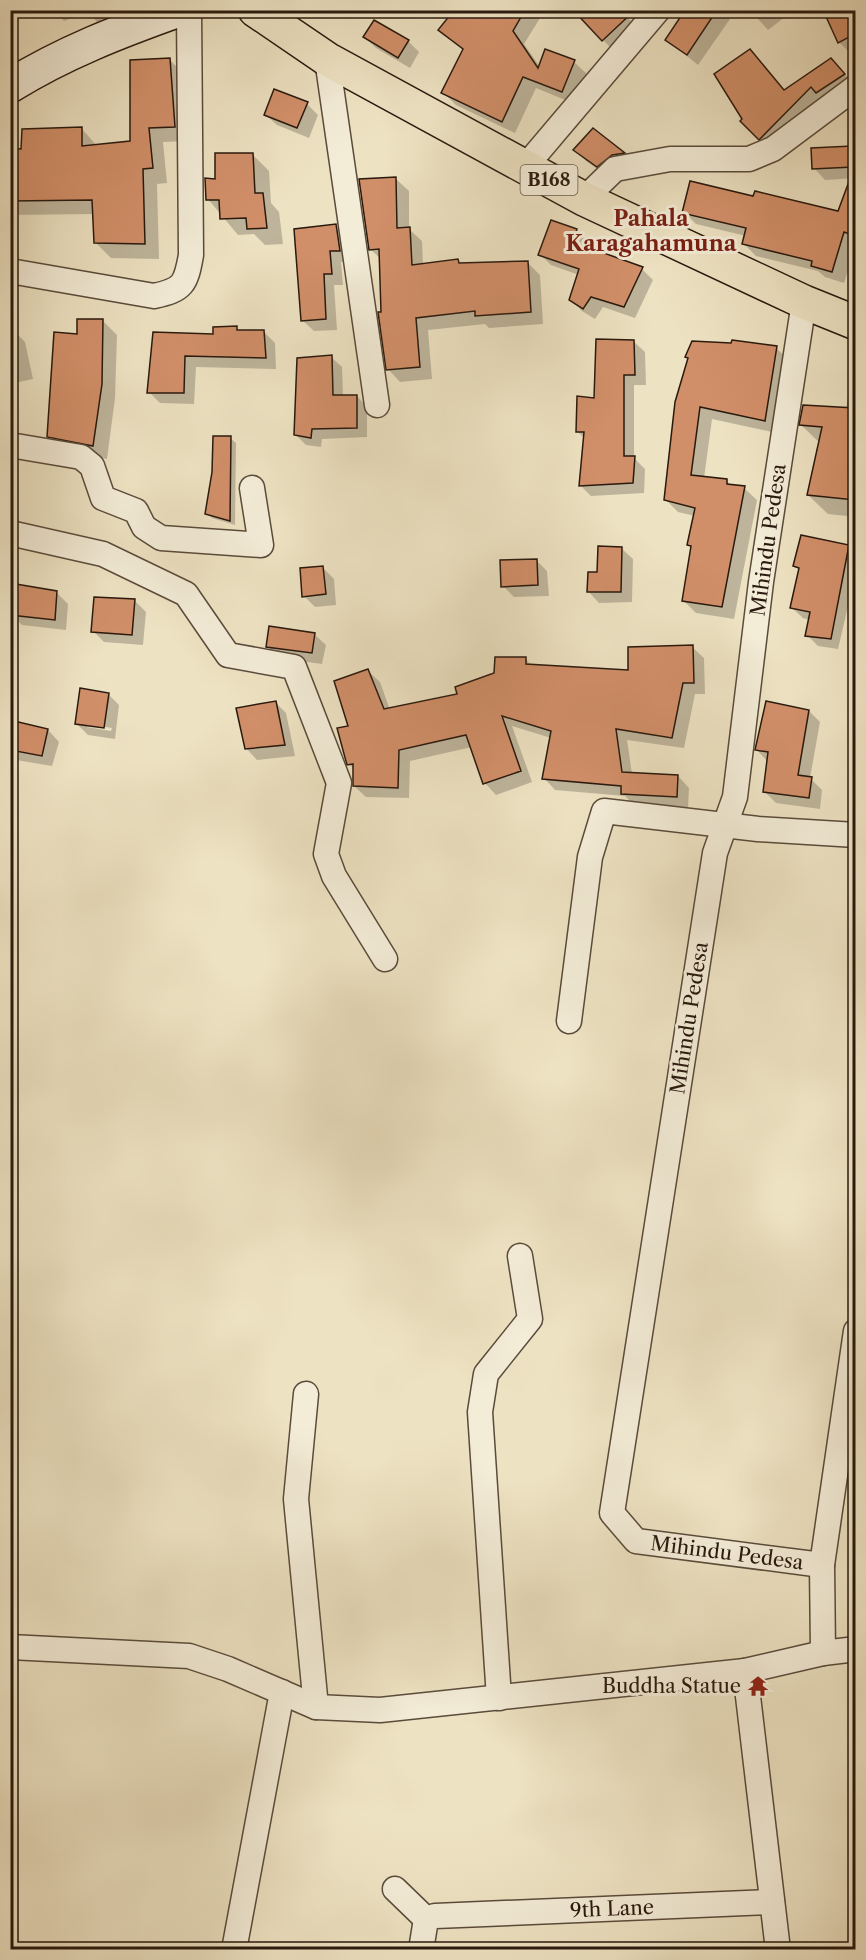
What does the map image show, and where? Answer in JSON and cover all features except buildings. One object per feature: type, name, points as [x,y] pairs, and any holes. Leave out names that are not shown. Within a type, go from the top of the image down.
[{"type":"main road","name":"B168","points":[[255,10],[327,58],[584,199],[804,302],[855,323]]},
{"type":"street","points":[[10,87],[41,67],[78,49],[179,10]]},
{"type":"street","points":[[10,271],[154,296],[175,292],[187,277],[191,255],[189,10]]},
{"type":"street","points":[[525,167],[658,10]]},
{"type":"street","points":[[327,58],[377,405]]},
{"type":"street","points":[[584,199],[615,169],[670,159],[749,159],[772,149],[855,87]]},
{"type":"street","name":"Mihindu Pedesa","points":[[804,302],[761,582],[735,797],[713,865],[612,1513],[636,1541],[822,1565]]},
{"type":"street","points":[[10,445],[81,457],[92,466],[103,498],[136,511],[144,527],[161,538],[261,545],[252,488]]},
{"type":"street","points":[[10,533],[103,554],[186,594],[228,655],[294,667],[339,783],[326,854],[334,876],[385,959]]},
{"type":"street","points":[[569,1021],[590,857],[604,811],[725,826],[855,835]]},
{"type":"street","points":[[499,1698],[480,1412],[486,1374],[530,1319],[520,1256]]},
{"type":"street","points":[[823,1653],[822,1565],[855,1331]]},
{"type":"street","points":[[306,1394],[296,1499],[316,1707]]},
{"type":"street","points":[[10,1647],[189,1656],[316,1707],[380,1710],[745,1671],[823,1653],[855,1649]]},
{"type":"street","points":[[745,1671],[778,1950]]},
{"type":"street","points":[[234,1950],[282,1692]]},
{"type":"street","points":[[395,1889],[426,1919],[421,1950]]},
{"type":"street","name":"9th Lane","points":[[426,1919],[435,1916],[772,1902]]},
{"type":"place","name":"Buddha Statue","points":[[758,1686]]},
{"type":"district","name":"Pahala Karagahamuna","points":[[651,230]]}]
